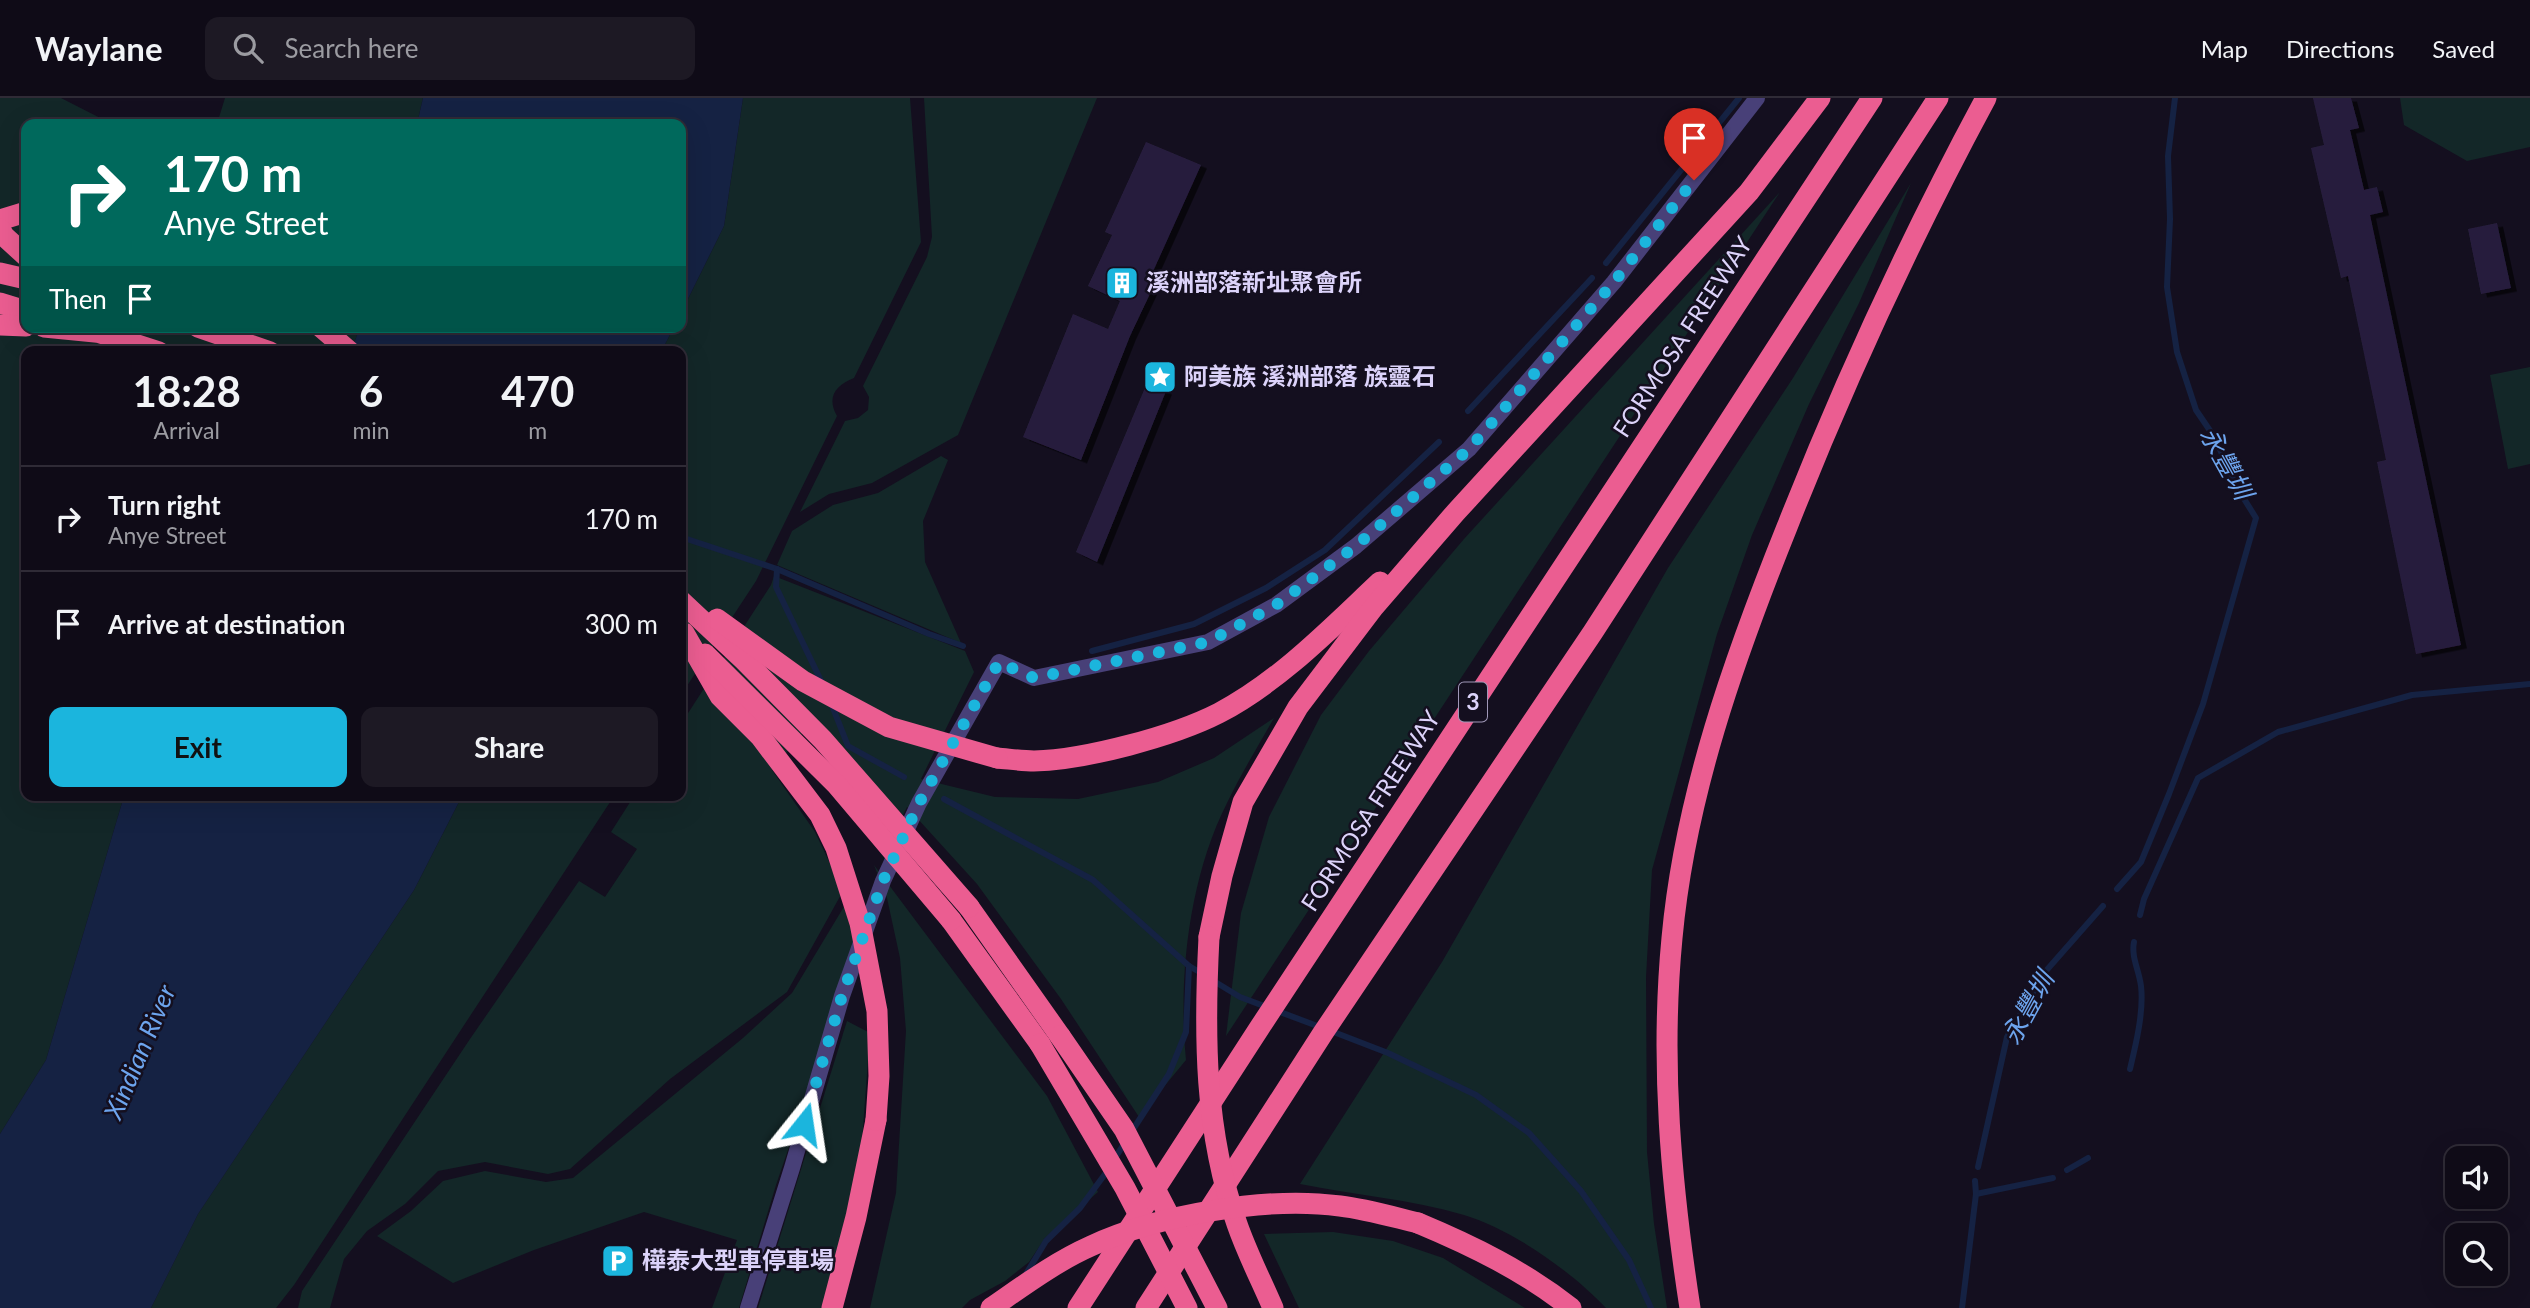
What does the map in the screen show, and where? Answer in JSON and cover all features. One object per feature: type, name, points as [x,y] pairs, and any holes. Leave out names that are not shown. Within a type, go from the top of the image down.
[{"type":"highway","points":[[1273,1308],[1237,1224],[1215,1143],[1206,1069],[1205,1007],[1209,937],[1222,876],[1243,802],[1292,717],[1373,608],[1456,512],[1749,192],[1820,98]]},
{"type":"highway","name":"FORMOSA FREEWAY","points":[[1077,1308],[1259,1027],[1872,98]]},
{"type":"highway","points":[[1146,1308],[1323,1032],[1593,632],[1938,98]]},
{"type":"highway","points":[[1690,1308],[1673,1190],[1666,1062],[1672,935],[1697,792],[1760,595],[1823,435],[1945,174],[1986,98]]},
{"type":"highway","points":[[0,220],[21,214]]},
{"type":"highway","points":[[0,229],[21,251]]},
{"type":"highway","points":[[0,273],[21,278]]},
{"type":"highway","points":[[0,303],[21,309]]},
{"type":"highway","points":[[0,325],[21,326]]},
{"type":"highway","points":[[99,333],[140,346]]},
{"type":"highway","points":[[215,333],[253,346]]},
{"type":"highway","points":[[328,333],[343,346]]},
{"type":"highway","points":[[686,599],[803,681],[889,727],[997,758],[1036,761],[1123,746],[1169,733],[1219,713],[1264,683],[1316,641],[1456,512]]},
{"type":"highway","points":[[686,606],[823,740],[969,907],[1050,1040],[1187,1308]]},
{"type":"highway","points":[[686,636],[836,784],[1124,1129],[1217,1308]]},
{"type":"highway","points":[[686,639],[720,696],[760,736],[820,816],[835,848],[860,923],[877,1011],[879,1076],[876,1121],[856,1217],[832,1308]]},
{"type":"highway","points":[[991,1308],[1091,1245],[1178,1216],[1268,1204],[1340,1206],[1418,1223],[1485,1252],[1544,1286],[1571,1308]]},
{"type":"street","points":[[748,1308],[842,996],[883,881],[919,803],[999,662],[1034,678],[1208,642],[1276,605],[1356,546],[1469,449],[1614,282],[1757,98]]},
{"type":"green space","points":[[0,98],[61,98],[102,119],[21,119],[21,333],[358,333],[353,346],[21,346],[21,801],[123,801],[46,1060],[0,1134]]},
{"type":"green space","points":[[225,98],[423,98],[418,119],[219,119]]},
{"type":"green space","points":[[743,98],[910,98],[921,242],[854,378],[842,384],[835,392],[832,403],[837,416],[756,581],[686,687],[686,346],[664,346],[671,333],[686,333],[686,303],[724,226]]},
{"type":"green space","points":[[924,98],[1097,98],[958,435],[872,483],[829,494],[800,512],[845,421],[858,418],[868,410],[869,397],[863,386],[927,257],[932,237]]},
{"type":"green space","points":[[2400,98],[2530,98],[2530,147],[2467,161],[2404,125]]},
{"type":"green space","points":[[1911,183],[1752,535],[1717,634],[1652,870],[1646,977],[1647,1152],[1654,1224],[1667,1308],[1606,1308],[1576,1280],[1540,1253],[1502,1231],[1464,1215],[1403,1201],[1300,1184],[1442,962],[1668,568],[1793,378]]},
{"type":"green space","points":[[1780,192],[1226,1036],[1241,913],[1269,817],[1321,715],[1369,651],[1464,539]]},
{"type":"green space","points":[[2530,367],[2530,464],[2508,469],[2490,375]]},
{"type":"green space","points":[[941,456],[948,460],[923,521],[925,562],[961,643],[777,565],[792,531],[833,505],[878,493]]},
{"type":"green space","points":[[774,576],[965,651],[974,672],[921,779],[995,797],[1078,799],[1158,782],[1214,758],[1274,718],[1227,803],[1203,863],[1195,895],[1185,962],[1186,1060],[1139,1117],[1061,999],[977,884],[907,807],[903,815],[813,721],[772,770],[815,832],[843,891],[787,992],[670,1079],[570,1169],[548,1174],[485,1162],[438,1171],[405,1204],[367,1231],[344,1259],[330,1308],[298,1308],[302,1291],[579,881],[605,897],[637,849],[611,832],[631,801],[686,801],[686,716],[771,585]]},
{"type":"green space","points":[[459,801],[611,801],[294,1285],[276,1308],[151,1308],[198,1214],[414,890]]},
{"type":"green space","points":[[874,865],[1047,1096],[1098,1192],[1045,1238],[1029,1262],[962,1308],[870,1308],[896,1193],[906,1031],[900,958],[887,898]]},
{"type":"green space","points":[[848,900],[860,939],[776,1185],[739,1308],[712,1308],[737,1240],[644,1212],[534,1250],[453,1283],[377,1236],[411,1211],[443,1181],[485,1171],[546,1182],[573,1178],[743,1038],[792,993]]},
{"type":"green space","points":[[847,1021],[870,1033],[859,1182],[822,1308],[758,1308]]},
{"type":"green space","points":[[1333,1232],[1393,1241],[1443,1258],[1525,1308],[1299,1308],[1264,1234]]},
{"type":"water","points":[[423,98],[743,98],[724,226],[686,303],[686,119],[418,119]]},
{"type":"water","points":[[358,333],[671,333],[664,346],[353,346]]},
{"type":"water","name":"Xindian River","points":[[123,801],[459,801],[414,890],[198,1214],[151,1308],[0,1308],[0,1134],[46,1060]]},
{"type":"building","points":[[2313,98],[2351,98],[2359,128],[2350,130],[2364,190],[2377,187],[2383,212],[2370,215],[2461,645],[2416,654],[2377,462],[2386,460],[2348,276],[2341,278],[2311,148],[2324,145]]},
{"type":"building","points":[[1146,142],[1201,165],[1150,278],[1156,281],[1130,336],[1081,460],[1023,437],[1073,314],[1108,329],[1120,301],[1088,286],[1112,235],[1105,232]]},
{"type":"building","points":[[2497,223],[2511,288],[2481,294],[2468,229]]},
{"type":"building","points":[[1147,383],[1166,391],[1097,562],[1076,552]]},
{"type":"waterway","points":[[1606,263],[1739,98]]},
{"type":"waterway","name":"永豐圳","points":[[2117,889],[2141,862],[2203,704],[2256,518],[2236,486],[2215,438],[2196,410],[2177,352],[2167,287],[2170,219],[2168,156],[2175,98]]},
{"type":"waterway","points":[[1468,411],[1592,278]]},
{"type":"waterway","points":[[1092,651],[1194,624],[1266,588],[1325,550],[1439,442]]},
{"type":"waterway","points":[[686,539],[777,569],[963,646]]},
{"type":"waterway","points":[[777,569],[776,587],[824,687]]},
{"type":"waterway","points":[[2140,915],[2144,899],[2198,778],[2278,732],[2412,695],[2530,684]]},
{"type":"waterway","points":[[831,703],[848,746],[904,777]]},
{"type":"waterway","points":[[944,799],[1093,880],[1189,966],[1203,974]]},
{"type":"waterway","name":"永豐圳","points":[[1978,1167],[2007,1037],[2045,972],[2103,906]]},
{"type":"waterway","points":[[2130,1069],[2141,1006],[2141,986],[2134,958],[2134,942]]},
{"type":"waterway","points":[[1132,1131],[1169,1074],[1186,1032],[1189,966]]},
{"type":"waterway","points":[[1212,980],[1240,997],[1320,1027]]},
{"type":"waterway","points":[[1331,1031],[1388,1053],[1476,1095],[1529,1133],[1581,1191],[1629,1260],[1651,1308]]},
{"type":"waterway","points":[[1113,1161],[1126,1141]]},
{"type":"waterway","points":[[2067,1170],[2088,1158]]},
{"type":"waterway","points":[[1026,1274],[1046,1241],[1080,1208],[1108,1170]]},
{"type":"waterway","points":[[1976,1194],[2053,1178]]},
{"type":"waterway","name":"永豐圳","points":[[1962,1308],[1976,1194],[1975,1181]]},
{"type":"place","name":"溪洲部落新址聚會所","points":[[1122,283]]},
{"type":"place","name":"阿美族 溪洲部落 族靈石","points":[[1160,377]]},
{"type":"place","name":"樺泰大型車停車場","points":[[618,1261]]},
{"type":"route","points":[[804,1124],[842,996],[883,881],[919,803],[999,662],[1034,678],[1208,642],[1276,605],[1356,546],[1469,449],[1614,282],[1694,180]]}]
